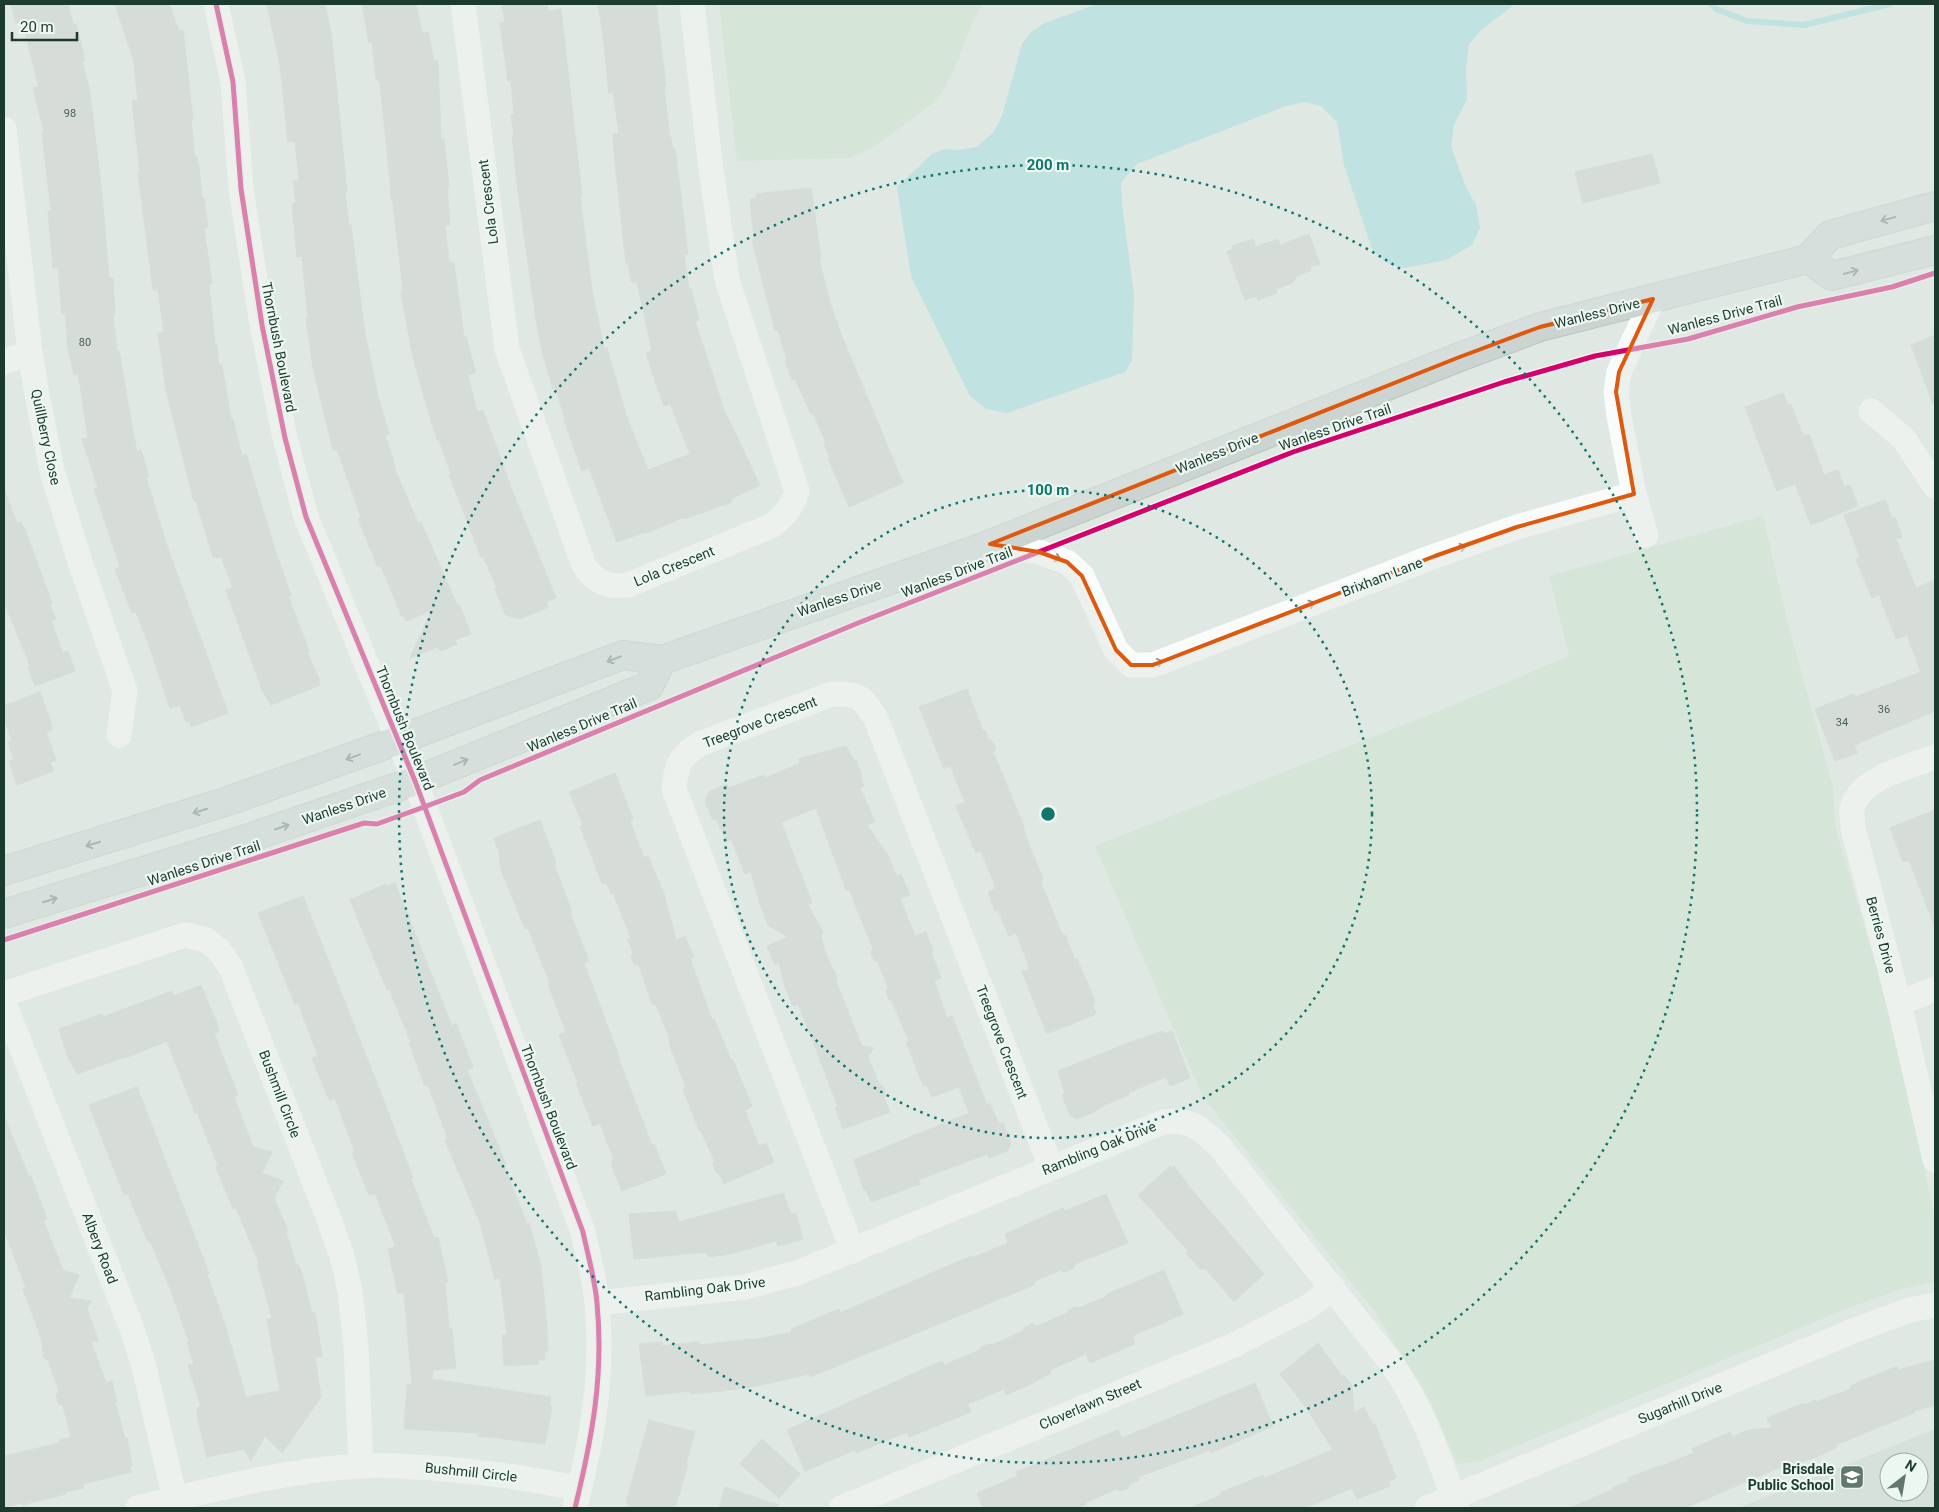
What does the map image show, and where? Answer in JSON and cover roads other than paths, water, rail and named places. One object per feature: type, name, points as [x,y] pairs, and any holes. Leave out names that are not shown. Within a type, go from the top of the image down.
[{"type":"main road","points":[[1935,206],[1830,235],[1808,259],[1832,276],[1935,250]]},
{"type":"main road","name":"Wanless Drive","points":[[4,871],[228,801],[399,740],[624,656],[662,660],[990,544],[1531,330],[1808,259]]},
{"type":"main road","name":"Wanless Drive","points":[[4,914],[240,841],[416,781],[649,686],[662,660]]},
{"type":"street","name":"Thornbush Boulevard","points":[[216,4],[233,82],[242,189],[262,325],[286,438],[306,517],[416,781],[578,1215],[597,1302],[598,1396],[577,1498]]},
{"type":"street","name":"Lola Crescent","points":[[463,4],[507,349],[583,563],[588,573],[596,580],[606,585],[617,587],[628,585],[771,526],[783,517],[792,505],[797,491],[727,280],[710,161],[692,4]]},
{"type":"street","name":"Quillberry Close","points":[[4,133],[30,352],[52,471],[80,562],[125,691],[119,735]]},
{"type":"street","points":[[1646,535],[1634,494],[1616,392],[1618,372],[1653,299]]},
{"type":"street","points":[[4,362],[30,352]]},
{"type":"street","points":[[1871,411],[1904,439],[1935,486]]},
{"type":"street","name":"Brixham Lane","points":[[990,544],[1039,552],[1067,562],[1082,576],[1116,650],[1131,665],[1153,665],[1435,556],[1517,527],[1634,494]]},
{"type":"street","name":"Treegrove Crescent","points":[[853,1251],[674,789],[676,771],[682,758],[690,749],[702,743],[832,694],[850,693],[866,702],[876,719],[1051,1167]]},
{"type":"street","name":"Berries Drive","points":[[1935,757],[1872,782],[1859,794],[1852,809],[1853,828],[1899,1003],[1935,1160]]},
{"type":"street","name":"Bushmill Circle","points":[[4,994],[185,935],[206,940],[218,950],[234,977],[342,1256],[350,1291],[356,1347],[361,1466]]},
{"type":"street","points":[[1899,1003],[1935,989]]},
{"type":"street","name":"Albery Road","points":[[4,1003],[132,1329],[143,1363],[175,1499]]},
{"type":"street","name":"Rambling Oak Drive","points":[[597,1302],[745,1287],[797,1273],[1163,1122],[1180,1121],[1199,1128],[1221,1148],[1392,1364],[1407,1386],[1428,1432],[1455,1503]]},
{"type":"street","name":"Cloverlawn Street","points":[[841,1508],[1232,1346],[1308,1307],[1332,1288]]},
{"type":"street","name":"Sugarhill Drive","points":[[1427,1508],[1455,1503],[1858,1329],[1910,1310],[1935,1305]]},
{"type":"street","name":"Bushmill Circle","points":[[138,1508],[266,1479],[361,1466],[400,1466],[511,1476],[577,1498]]},
{"type":"water","points":[[1097,4],[1515,4],[1480,31],[1469,44],[1466,69],[1467,99],[1454,125],[1451,146],[1465,185],[1476,205],[1480,228],[1472,245],[1446,260],[1404,268],[1387,263],[1372,249],[1344,165],[1337,122],[1321,106],[1305,102],[1286,106],[1137,164],[1121,182],[1122,205],[1134,295],[1132,360],[1125,372],[1007,413],[986,409],[970,396],[911,276],[897,187],[932,154],[945,149],[957,150],[976,147],[993,133],[1002,116],[1022,44],[1030,33],[1045,23]]},
{"type":"waterway","points":[[1711,4],[1716,9],[1747,21],[1804,25],[1890,4]]},
{"type":"place","name":"Brisdale Public School","points":[[1852,1477]]}]
